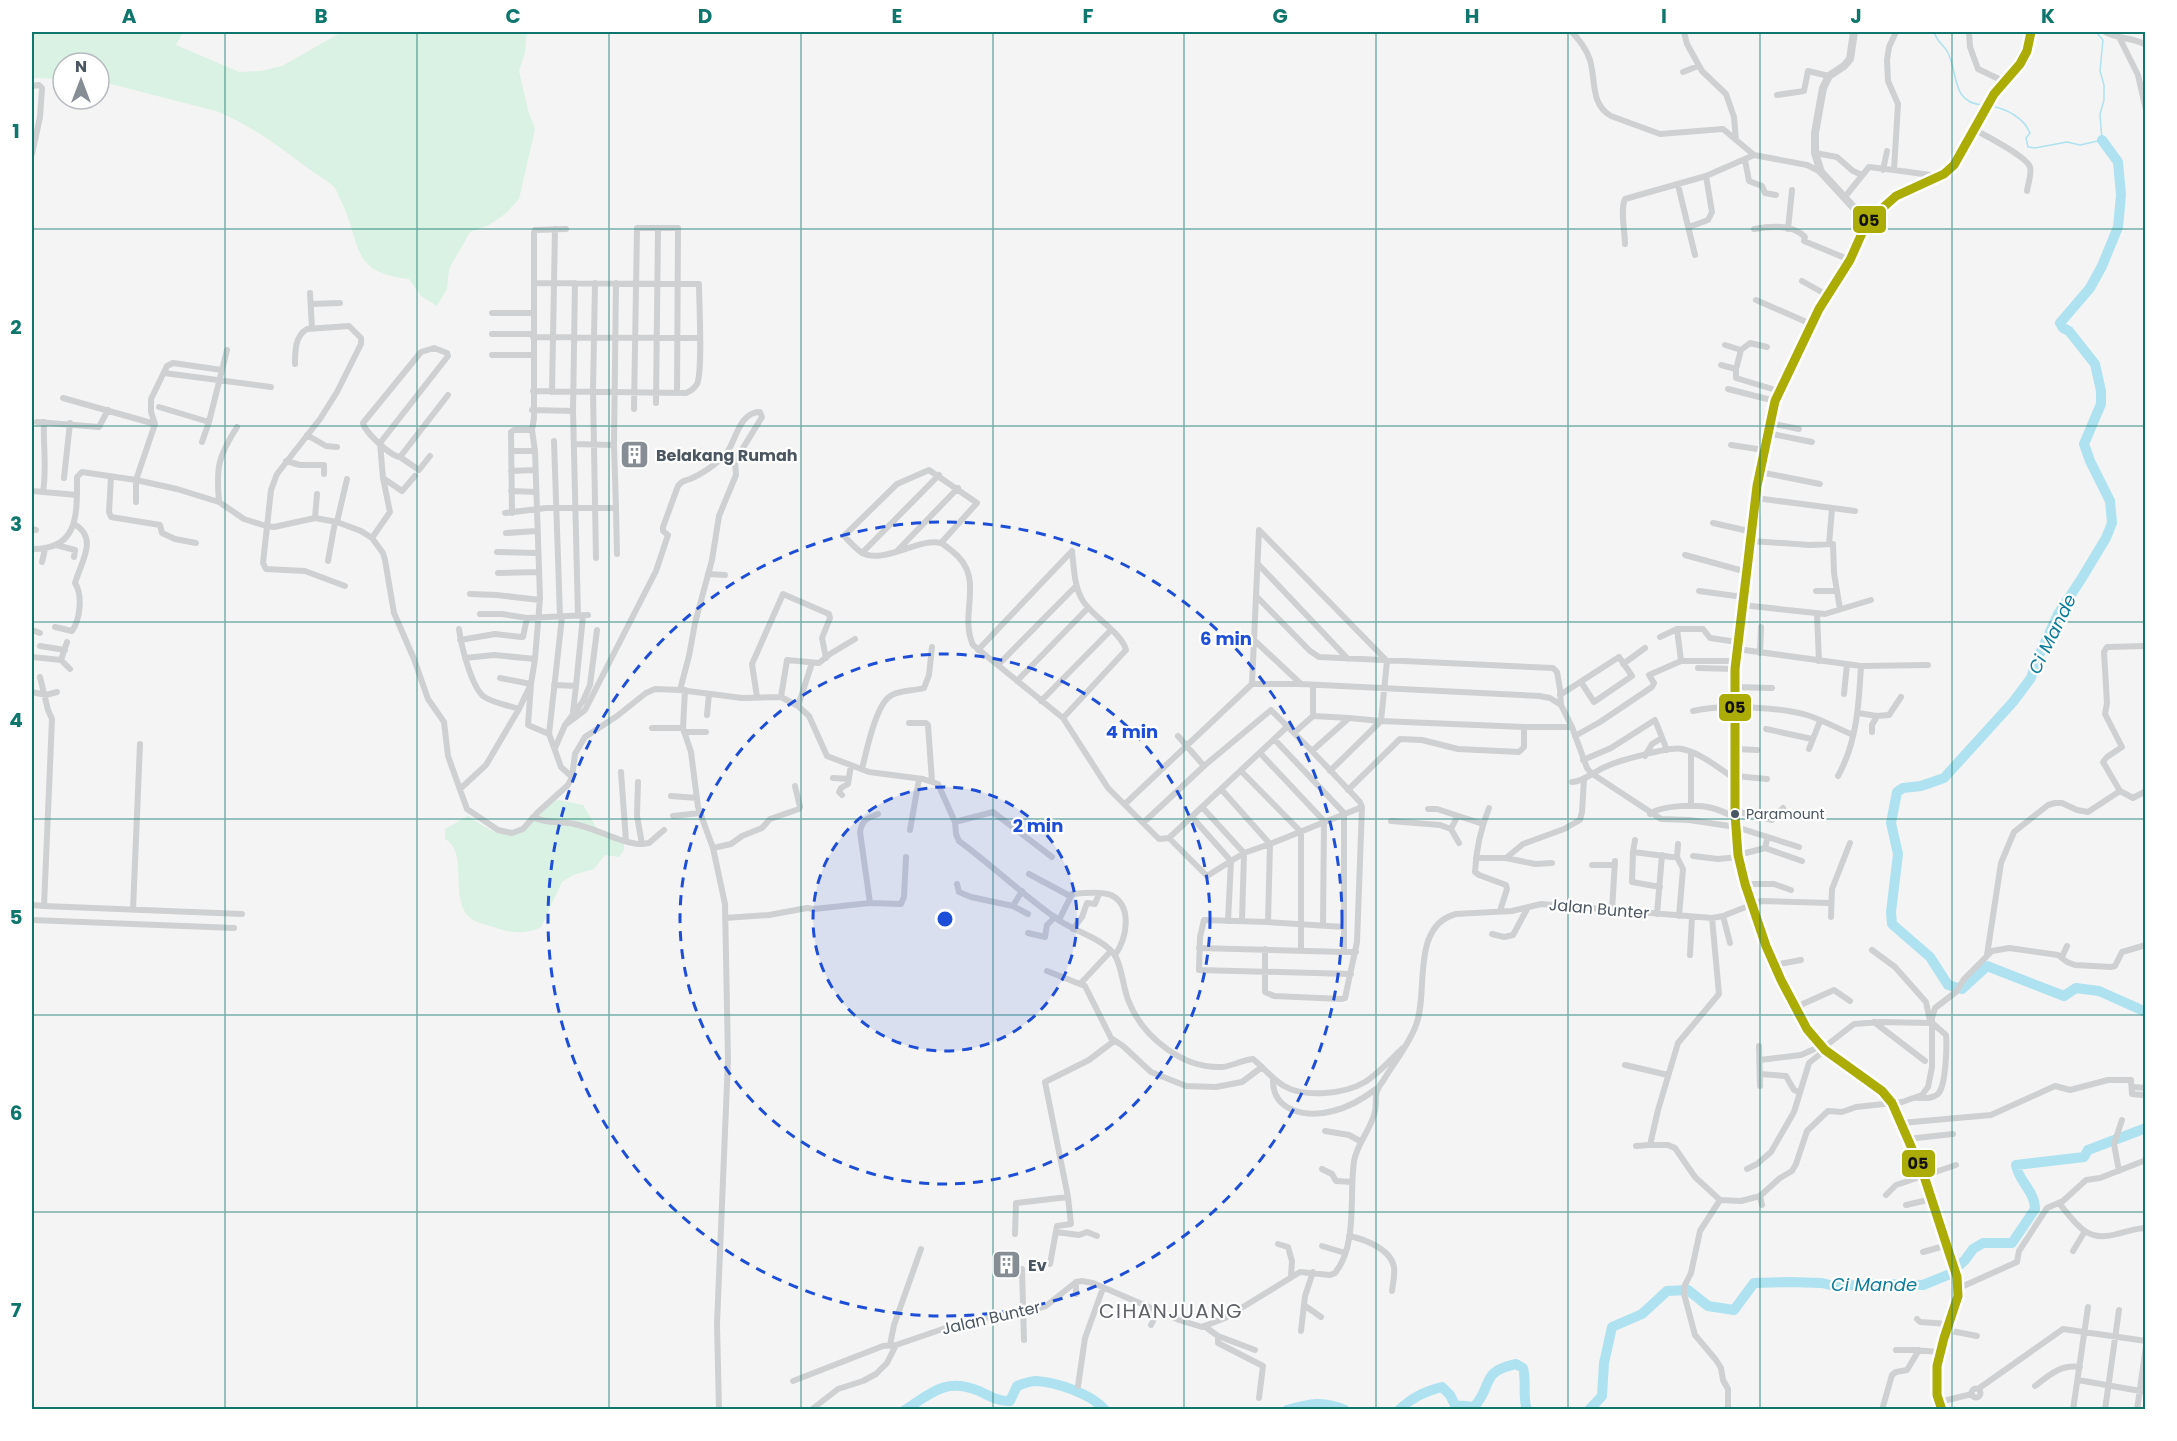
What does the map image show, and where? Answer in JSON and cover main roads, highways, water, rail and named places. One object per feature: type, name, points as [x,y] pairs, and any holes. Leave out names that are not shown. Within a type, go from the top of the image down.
[{"type":"main road","points":[[1940,1406],[1935,1376],[1939,1352],[1959,1288],[1953,1261],[1924,1176],[1892,1103],[1882,1091],[1823,1048],[1808,1029],[1774,965],[1745,884],[1738,856],[1735,818],[1735,665],[1760,472],[1769,423],[1779,391],[1811,324],[1850,260],[1867,222],[1896,196],[1939,176],[1954,165],[1988,103],[2003,81],[2020,64],[2027,51],[2031,32]]},
{"type":"waterway","points":[[1934,32],[1951,59],[1960,93],[1972,103],[1983,105]]},
{"type":"waterway","points":[[1991,106],[2009,112],[2024,123],[2030,133],[2026,138],[2028,147],[2035,148],[2067,142],[2080,145],[2102,140],[2100,114],[2104,100],[2104,85],[2100,71],[2103,40],[2096,32]]},
{"type":"waterway","name":"Ci Mande","points":[[2102,140],[2118,162],[2121,195],[2118,227],[2090,288],[2060,323],[2095,364],[2101,391],[2101,404],[2084,444],[2110,501],[2112,523],[2106,538],[2058,614],[2031,678],[2013,702],[1944,778],[1921,786],[1903,788],[1897,792],[1891,823],[1898,854],[1891,912],[1892,924],[1930,957],[1948,985],[1962,989],[1987,966],[2064,996],[2076,988],[2099,991],[2146,1012]]},
{"type":"waterway","name":"Ci Mande","points":[[1589,1410],[1602,1396],[1604,1363],[1612,1327],[1642,1314],[1667,1291],[1688,1290],[1708,1306],[1734,1310],[1754,1283],[1822,1283],[1834,1286],[1923,1285],[1950,1274],[1973,1249],[1983,1243],[2012,1243],[2035,1209],[2032,1196],[2019,1175],[2016,1165],[2084,1157],[2088,1150],[2146,1128]]},
{"type":"waterway","name":"Ci Mande","points":[[1399,1410],[1419,1396],[1442,1387],[1450,1395],[1455,1405],[1474,1407],[1492,1375],[1504,1367],[1516,1364],[1523,1368],[1527,1410]]},
{"type":"waterway","name":"Ci Mande","points":[[905,1410],[931,1393],[948,1386],[967,1387],[997,1399],[1010,1401],[1017,1386],[1036,1381],[1083,1394],[1105,1410]]},
{"type":"waterway","name":"Ci Mande","points":[[1287,1410],[1316,1404],[1330,1405],[1345,1410]]},
{"type":"place","name":"Belakang Rumah","points":[[635,455]]},
{"type":"place","name":"Paramount","points":[[1735,814]]},
{"type":"place","name":"Ev","points":[[1007,1265]]},
{"type":"district","name":"CIHANJUANG","points":[[1171,1311]]}]
